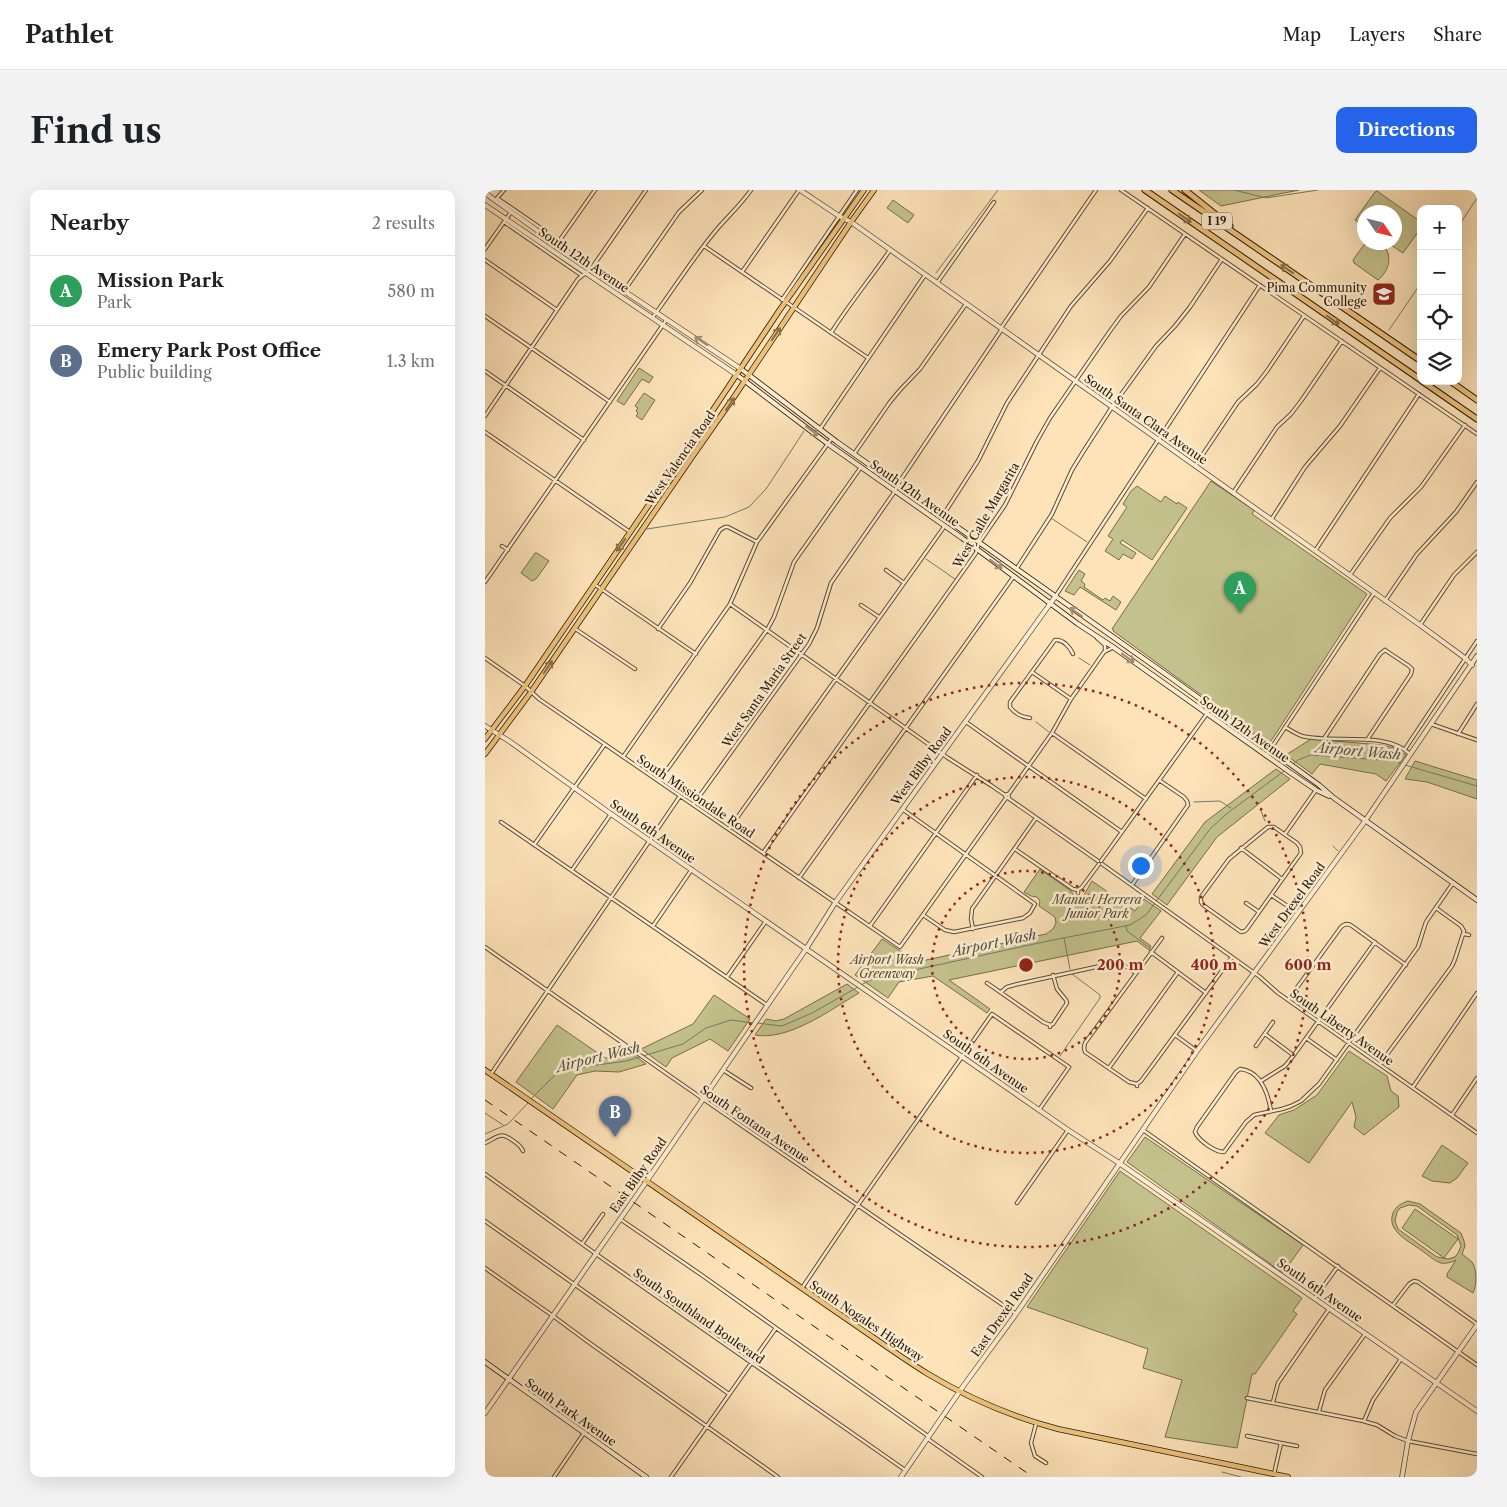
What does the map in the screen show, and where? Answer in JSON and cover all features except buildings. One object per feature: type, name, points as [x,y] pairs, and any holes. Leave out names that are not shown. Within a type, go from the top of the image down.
[{"type":"highway","name":"I 19","points":[[1145,190],[1417,378]]},
{"type":"highway","name":"I 19","points":[[1172,190],[1417,358]]},
{"type":"highway","points":[[1185,190],[1262,251]]},
{"type":"highway","name":"I 19","points":[[1427,385],[1477,419]]},
{"type":"highway","points":[[1456,385],[1477,400]]},
{"type":"main road","name":"West Valencia Road","points":[[485,739],[525,686],[737,375],[784,301],[864,190]]},
{"type":"main road","name":"West Valencia Road","points":[[485,754],[531,692],[874,190]]},
{"type":"main road","points":[[685,452],[691,457]]},
{"type":"main road","points":[[630,532],[637,537]]},
{"type":"main road","name":"South Nogales Highway","points":[[485,1070],[909,1362],[960,1391],[1036,1424],[1288,1477]]},
{"type":"street","points":[[497,199],[504,190]]},
{"type":"street","points":[[557,244],[595,190]]},
{"type":"street","points":[[485,416],[557,310],[583,274],[591,269],[646,190]]},
{"type":"street","points":[[624,291],[679,212],[702,190]]},
{"type":"street","points":[[653,317],[714,232],[741,204],[751,190]]},
{"type":"street","points":[[742,272],[799,190]]},
{"type":"street","name":"South Santa Clara Avenue","points":[[799,190],[851,222],[925,274],[1374,592],[1474,666]]},
{"type":"street","name":"West Valencia Road","points":[[784,301],[857,190]]},
{"type":"street","name":"West Santa Maria Street","points":[[693,805],[809,644],[817,628],[831,583],[895,491],[897,485],[1095,190]]},
{"type":"street","points":[[1121,190],[1477,434]]},
{"type":"street","name":"South 12th Avenue","points":[[485,194],[497,199],[545,231],[543,234]]},
{"type":"street","name":"South 12th Avenue","points":[[497,199],[511,212],[591,269],[749,374],[897,485],[1270,749],[1365,821],[1477,900]]},
{"type":"street","points":[[937,283],[994,202]]},
{"type":"street","name":"South 12th Avenue","points":[[485,205],[505,221],[583,274],[653,317],[745,380],[828,444],[978,550],[1050,604],[1266,756],[1316,790],[1334,798]]},
{"type":"street","points":[[942,517],[978,461],[1006,406],[1071,306],[1111,262],[1148,208]]},
{"type":"street","points":[[485,249],[511,212]]},
{"type":"street","name":"West Calle Margarita","points":[[763,853],[978,550],[979,543],[1005,505],[1050,418],[1110,330],[1149,287],[1185,234]]},
{"type":"street","points":[[704,246],[868,358]]},
{"type":"street","points":[[831,332],[849,304],[890,250]]},
{"type":"street","points":[[1016,569],[1052,514],[1072,470],[1112,407],[1156,346],[1190,307],[1223,259]]},
{"type":"street","points":[[485,260],[557,310]]},
{"type":"street","points":[[820,429],[925,274]]},
{"type":"street","points":[[1055,597],[1260,285]]},
{"type":"street","points":[[855,454],[890,401],[920,370],[966,304]]},
{"type":"street","points":[[1195,466],[1238,402],[1257,384],[1267,371],[1304,315]]},
{"type":"street","points":[[485,316],[609,402]]},
{"type":"street","points":[[485,582],[486,577],[508,550],[667,319]]},
{"type":"street","points":[[1233,493],[1277,427],[1301,401],[1342,341]]},
{"type":"street","points":[[1271,520],[1305,467],[1340,426],[1380,368]]},
{"type":"street","points":[[485,371],[584,440]]},
{"type":"street","points":[[1315,551],[1419,394]]},
{"type":"street","points":[[797,420],[801,418],[809,420]]},
{"type":"street","points":[[1350,576],[1390,518],[1412,498],[1425,482],[1465,425]]},
{"type":"street","points":[[485,432],[630,532]]},
{"type":"street","points":[[623,757],[731,604],[757,542],[832,438]]},
{"type":"street","points":[[659,781],[767,630],[774,617],[794,562],[861,468]]},
{"type":"street","points":[[1385,601],[1417,554],[1456,512],[1477,482]]},
{"type":"street","points":[[658,629],[690,583],[717,534],[725,527],[730,528],[757,542]]},
{"type":"street","points":[[729,829],[944,527]]},
{"type":"street","points":[[502,546],[508,550]]},
{"type":"street","points":[[1420,625],[1454,575],[1477,552]]},
{"type":"street","points":[[886,570],[904,583]]},
{"type":"street","points":[[799,878],[1014,576]]},
{"type":"street","points":[[594,584],[695,654]]},
{"type":"street","points":[[1266,756],[1374,592]]},
{"type":"street","name":"West Bilby Road","points":[[806,949],[835,902],[1055,597]]},
{"type":"street","name":"South Liberty Avenue","points":[[731,604],[942,754],[977,775],[1150,897],[1318,1021],[1477,1133]]},
{"type":"street","points":[[861,605],[879,617]]},
{"type":"street","points":[[575,628],[635,669]]},
{"type":"street","points":[[1103,641],[1108,634]]},
{"type":"street","points":[[902,809],[936,833],[966,854],[996,875],[1035,902],[1030,913],[1023,918],[973,929],[949,932],[923,915],[966,854],[1029,766],[1052,733],[1071,699],[1104,652],[1106,647],[1096,636]]},
{"type":"street","points":[[1030,718],[1023,718],[1008,707],[1010,702],[1055,640],[1061,640],[1071,649],[1073,654]]},
{"type":"street","points":[[1405,749],[1477,641]]},
{"type":"street","points":[[1104,652],[1113,647]]},
{"type":"street","points":[[1324,738],[1384,648],[1412,670]]},
{"type":"street","name":"West Drexel Road","points":[[1119,1163],[1197,1051],[1402,769],[1431,724],[1474,666],[1477,656]]},
{"type":"street","name":"South Missiondale Road","points":[[485,658],[525,686],[539,699],[900,947],[923,915]]},
{"type":"street","points":[[1367,740],[1412,670],[1416,668]]},
{"type":"street","points":[[1032,672],[1071,699]]},
{"type":"street","points":[[1458,734],[1477,704]]},
{"type":"street","points":[[1015,849],[1078,892],[1211,707]]},
{"type":"street","points":[[965,721],[1122,832]]},
{"type":"street","points":[[1431,724],[1477,740]]},
{"type":"street","name":"South 6th Avenue","points":[[485,726],[1477,1411]]},
{"type":"street","points":[[1285,727],[1302,736],[1386,742],[1405,749],[1411,755]]},
{"type":"street","points":[[1052,733],[1146,799]]},
{"type":"street","points":[[534,845],[605,744]]},
{"type":"street","points":[[870,926],[977,775]]},
{"type":"street","points":[[1132,885],[1189,803],[1185,797],[1159,780]]},
{"type":"street","points":[[1285,835],[1316,790]]},
{"type":"street","points":[[491,1074],[680,796]]},
{"type":"street","points":[[572,871],[611,814]]},
{"type":"street","points":[[973,929],[972,909],[1036,818]]},
{"type":"street","points":[[501,822],[767,1005]]},
{"type":"street","points":[[1268,827],[1274,827],[1285,835],[1297,843],[1302,850],[1243,932],[1240,932],[1203,905],[1200,901],[1203,894],[1229,858],[1268,827]]},
{"type":"street","points":[[1241,848],[1282,878]]},
{"type":"street","points":[[653,926],[691,869]]},
{"type":"street","points":[[1222,1152],[1226,1150],[1249,1119],[1257,1114],[1282,1109],[1301,1101],[1319,1084],[1420,944],[1426,922],[1453,883]]},
{"type":"street","points":[[1271,894],[1298,913]]},
{"type":"street","points":[[1246,903],[1259,912]]},
{"type":"street","points":[[1436,908],[1461,926],[1464,932],[1469,935]]},
{"type":"street","points":[[727,977],[765,921]]},
{"type":"street","points":[[1289,1000],[1345,923],[1406,965]]},
{"type":"street","points":[[1380,1064],[1452,966],[1464,932]]},
{"type":"street","points":[[1162,938],[1083,1048],[1085,1052],[1129,1082],[1137,1085],[1231,957]]},
{"type":"street","points":[[1261,1081],[1285,1066],[1375,942]]},
{"type":"street","name":"South Fontana Avenue","points":[[485,947],[1016,1314]]},
{"type":"street","name":"East Bilby Road","points":[[485,1413],[806,949]]},
{"type":"street","points":[[1151,952],[1206,993]]},
{"type":"street","points":[[1001,992],[1007,987],[1053,975],[1114,963],[1122,964],[1136,973]]},
{"type":"street","points":[[1109,1068],[1178,972]]},
{"type":"street","points":[[987,983],[1050,1026],[1067,1003],[1057,989],[1053,975]]},
{"type":"street","points":[[1413,1087],[1477,994]]},
{"type":"street","points":[[802,1288],[961,1056],[992,1014],[1069,1067],[1039,1110]]},
{"type":"street","points":[[1256,1046],[1273,1022]]},
{"type":"street","points":[[1265,1034],[1294,1055]]},
{"type":"street","points":[[1175,1035],[1197,1051]]},
{"type":"street","points":[[1306,1038],[1337,1060]]},
{"type":"street","points":[[1222,1152],[1194,1133],[1196,1127],[1240,1068],[1247,1070],[1261,1081],[1268,1096],[1271,1111]]},
{"type":"street","points":[[723,1070],[751,1088]]},
{"type":"street","points":[[1452,1115],[1477,1078]]},
{"type":"street","points":[[1017,1203],[1068,1130]]},
{"type":"street","points":[[1142,1130],[1477,1364]]},
{"type":"street","points":[[485,1143],[504,1135],[522,1147],[523,1151]]},
{"type":"street","points":[[1222,1152],[1223,1156]]},
{"type":"street","name":"East Drexel Road","points":[[901,1477],[1016,1314],[1119,1163]]},
{"type":"street","name":"South Southland Boulevard","points":[[485,1174],[581,1244],[905,1470]]},
{"type":"street","points":[[581,1244],[603,1214]]},
{"type":"street","points":[[620,1219],[776,1328],[982,1477]]},
{"type":"street","points":[[485,1221],[729,1394]]},
{"type":"street","points":[[1315,1298],[1337,1266]]},
{"type":"street","points":[[485,1268],[779,1477]]},
{"type":"street","points":[[1393,1306],[1413,1279],[1477,1324],[1416,1412],[1408,1441],[1402,1477]]},
{"type":"street","points":[[1273,1402],[1278,1382],[1329,1309]]},
{"type":"street","points":[[671,1477],[776,1328]]},
{"type":"street","points":[[1319,1411],[1325,1390],[1365,1334]]},
{"type":"street","points":[[1364,1421],[1373,1400],[1401,1359]]},
{"type":"street","name":"South Park Avenue","points":[[485,1362],[647,1477]]},
{"type":"street","points":[[1247,1398],[1364,1421],[1377,1425],[1395,1436],[1408,1441],[1477,1454]]},
{"type":"street","points":[[1036,1424],[1031,1443],[1035,1456],[1046,1463]]},
{"type":"street","points":[[554,1477],[584,1433]]},
{"type":"street","points":[[1247,1436],[1297,1446]]},
{"type":"street","points":[[1274,1474],[1281,1442]]},
{"type":"green space","points":[[1199,190],[1299,190],[1221,206]]},
{"type":"green space","points":[[1377,191],[1397,205],[1366,205]]},
{"type":"green space","points":[[893,200],[914,215],[908,223],[887,208]]},
{"type":"green space","points":[[1402,209],[1417,219],[1417,234],[1403,253],[1398,250],[1402,250]]},
{"type":"green space","points":[[1360,250],[1386,250],[1389,257],[1385,272],[1378,280],[1354,263],[1353,260]]},
{"type":"green space","points":[[639,368],[653,377],[649,383],[642,379],[624,405],[617,401]]},
{"type":"green space","points":[[644,393],[655,400],[642,420],[636,416],[638,408],[635,406]]},
{"type":"green space","points":[[1211,481],[1254,510],[1252,514],[1367,594],[1269,744],[1112,629]]},
{"type":"green space","points":[[1137,486],[1161,502],[1165,496],[1187,508],[1152,560],[1122,540],[1120,543],[1136,553],[1132,559],[1123,554],[1119,560],[1105,551],[1113,539],[1108,536],[1127,507],[1123,504],[1131,491]]},
{"type":"green space","points":[[535,553],[549,561],[536,579],[532,581],[521,573]]},
{"type":"green space","points":[[1079,570],[1085,574],[1081,581],[1085,584],[1084,587],[1103,600],[1105,598],[1110,601],[1113,596],[1121,602],[1116,610],[1080,587],[1074,595],[1065,591]]},
{"type":"green space","points":[[1311,739],[1382,745],[1395,748],[1406,755],[1386,781],[1376,774],[1320,764],[1312,774],[1286,755]]},
{"type":"green space","points":[[1415,761],[1477,780],[1477,799],[1427,782],[1405,779]]},
{"type":"green space","points":[[1276,769],[1290,779],[1217,837],[1167,905],[1152,894],[1205,822]]},
{"type":"green space","name":"Airport Wash Greenway","points":[[1040,869],[1071,891],[1075,897],[1080,898],[1084,895],[1092,881],[1135,911],[1144,899],[1161,911],[1140,938],[1151,946],[1149,950],[1137,941],[949,980],[990,1009],[987,1013],[933,976],[899,982],[888,998],[855,975],[882,939],[917,962],[1046,934],[1053,929],[1056,923],[1055,917],[1039,906],[1040,901],[1037,897],[1024,892]]},
{"type":"green space","name":"Airport Wash Greenway","points":[[847,984],[859,993],[809,1023],[782,1033],[768,1036],[755,1035],[766,1019],[776,1021],[784,1019]]},
{"type":"green space","points":[[714,995],[750,1019],[728,1051],[710,1039],[672,1058],[666,1067],[641,1049],[693,1024]]},
{"type":"green space","points":[[557,1025],[605,1058],[616,1056],[624,1048],[646,1064],[619,1072],[595,1071],[577,1075],[553,1109],[516,1082]]},
{"type":"green space","points":[[1349,1051],[1387,1076],[1391,1091],[1398,1096],[1399,1107],[1364,1135],[1354,1127],[1356,1117],[1352,1102],[1309,1163],[1265,1133],[1279,1115],[1294,1110],[1317,1095]]},
{"type":"green space","points":[[1145,1137],[1303,1245],[1283,1273],[1127,1162]]},
{"type":"green space","points":[[1442,1145],[1468,1163],[1457,1178],[1450,1183],[1432,1181],[1422,1176]]},
{"type":"green space","points":[[1120,1171],[1302,1298],[1293,1311],[1297,1314],[1255,1374],[1252,1374],[1237,1448],[1165,1437],[1182,1380],[1143,1368],[1148,1349],[1027,1307]]},
{"type":"green space","points":[[1408,1201],[1420,1204],[1461,1233],[1465,1246],[1462,1254],[1472,1262],[1476,1273],[1473,1293],[1447,1277],[1456,1260],[1447,1263],[1438,1262],[1405,1240],[1396,1231],[1392,1219],[1393,1213],[1397,1207]],"holes":[[[1409,1205],[1417,1206],[1457,1235],[1461,1246],[1455,1257],[1448,1259],[1437,1257],[1398,1229],[1395,1221],[1400,1208]]]},
{"type":"green space","points":[[1415,1209],[1458,1239],[1444,1258],[1402,1228]]},
{"type":"waterway","points":[[936,273],[998,190]]},
{"type":"waterway","points":[[1234,190],[1266,198],[1318,190]]},
{"type":"waterway","points":[[1462,221],[1477,198]]},
{"type":"waterway","points":[[1389,330],[1417,289]]},
{"type":"waterway","points":[[647,529],[725,517],[749,507],[766,489],[804,431]]},
{"type":"waterway","points":[[1051,518],[1087,542]]},
{"type":"waterway","points":[[926,559],[955,579]]},
{"type":"waterway","points":[[1079,658],[1090,665]]},
{"type":"waterway","points":[[1036,722],[1049,732]]},
{"type":"waterway","name":"Airport Wash","points":[[1293,764],[1311,755],[1396,761],[1401,763]]},
{"type":"waterway","name":"Airport Wash","points":[[1405,765],[1477,786]]},
{"type":"waterway","name":"Airport Wash","points":[[861,985],[873,979],[1130,925],[1146,915],[1210,829],[1225,815],[1284,771]]},
{"type":"waterway","points":[[1194,802],[1220,801],[1231,808]]},
{"type":"waterway","points":[[1261,811],[1265,821]]},
{"type":"waterway","points":[[1333,846],[1338,851]]},
{"type":"waterway","points":[[1126,926],[1127,931],[1150,948]]},
{"type":"waterway","points":[[1064,938],[1070,969]]},
{"type":"waterway","points":[[1060,1056],[1100,998],[1100,995],[1072,974]]},
{"type":"waterway","name":"Airport Wash","points":[[757,1023],[782,1026],[812,1013],[858,987]]},
{"type":"waterway","name":"Airport Wash","points":[[530,1100],[556,1074],[583,1067],[626,1061],[683,1044],[706,1028],[731,1020],[753,1023]]},
{"type":"waterway","name":"Airport Wash","points":[[485,1134],[508,1124],[528,1103]]},
{"type":"waterway","points":[[485,1113],[503,1125]]},
{"type":"waterway","points":[[1222,1472],[1241,1477]]},
{"type":"railway","points":[[485,1100],[1033,1477]]},
{"type":"place","name":"Pima Community College","points":[[1384,294]]},
{"type":"place","name":"Mission Park","points":[[1240,613]]},
{"type":"place","name":"Emery Park Post Office","points":[[615,1137]]},
{"type":"park label","name":"Manuel Herrera Junior Park","points":[[1097,906]]}]
